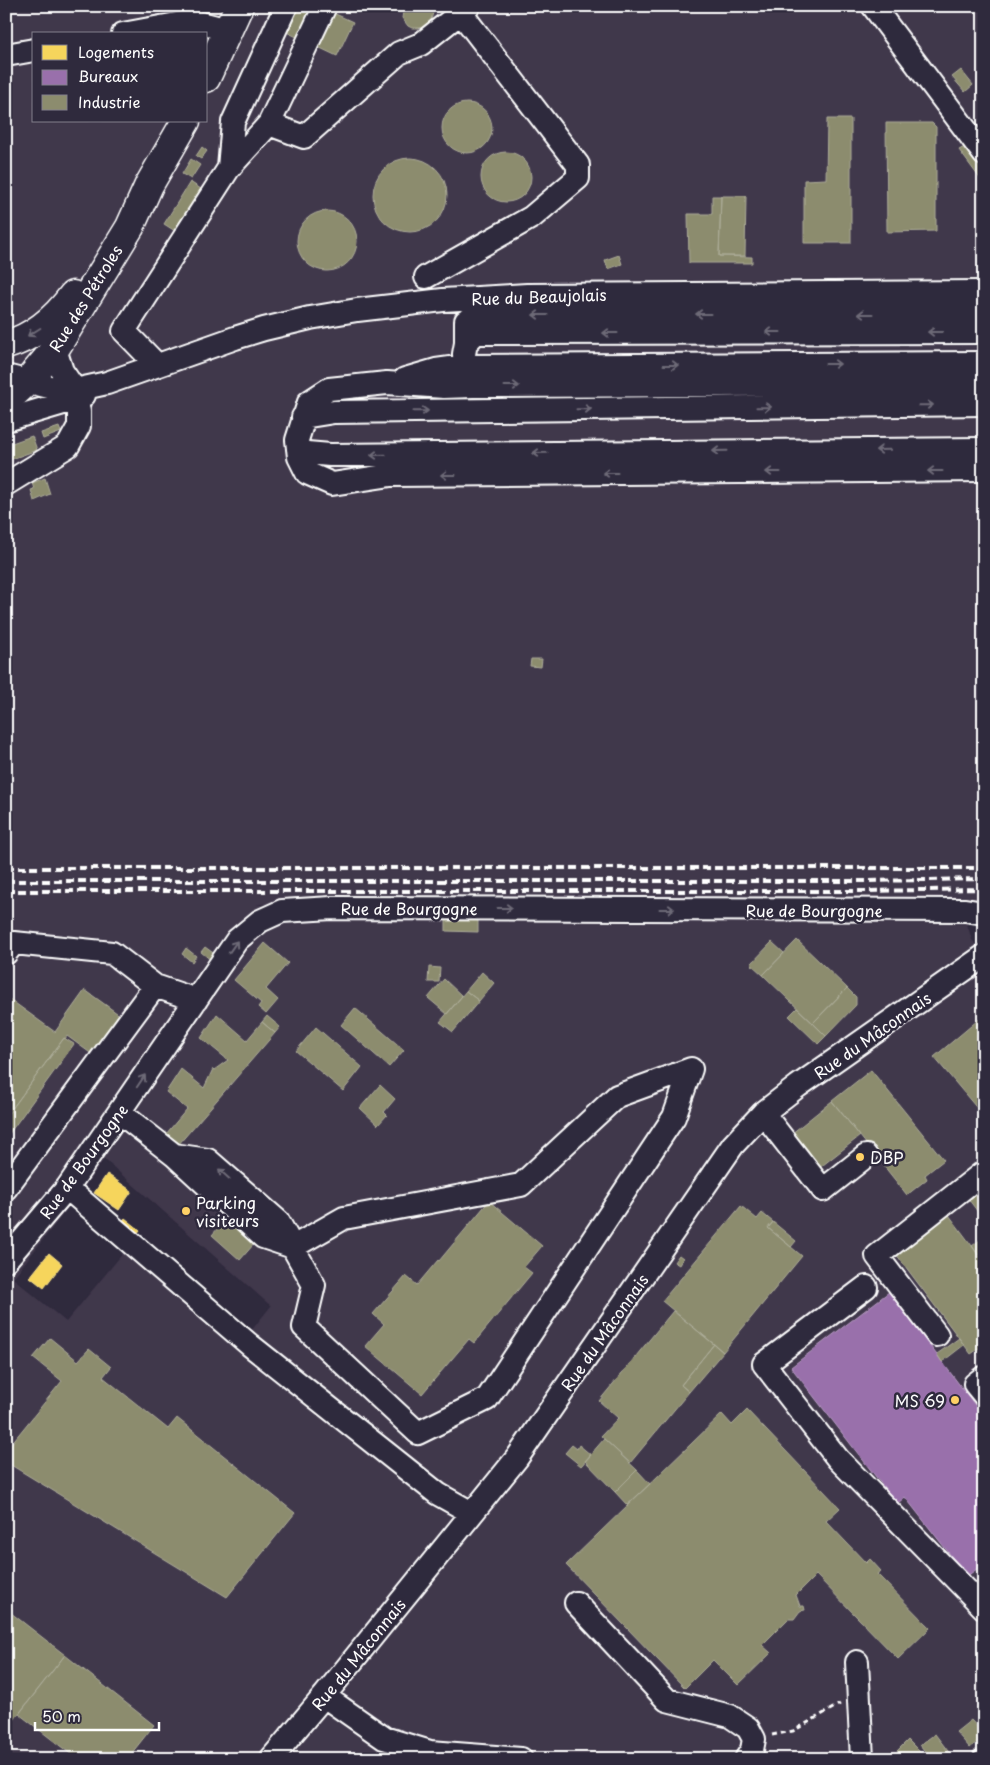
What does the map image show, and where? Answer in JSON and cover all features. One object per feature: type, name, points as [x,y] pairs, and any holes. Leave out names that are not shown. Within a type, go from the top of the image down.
[{"type":"main road","points":[[208,74],[234,18]]},
{"type":"main road","name":"Rue des Pétroles","points":[[6,401],[17,379],[55,349],[130,227],[149,185],[185,122]]},
{"type":"main road","name":"Rue des Pétroles","points":[[6,345],[31,335],[60,312],[85,280],[122,221],[149,185]]},
{"type":"street","points":[[229,168],[233,122],[286,6]]},
{"type":"street","points":[[157,365],[124,330],[229,168],[269,124],[325,6]]},
{"type":"street","points":[[873,6],[984,154]]},
{"type":"street","points":[[269,124],[304,137],[399,53],[421,44],[457,11],[578,165],[578,178],[532,217],[426,277]]},
{"type":"street","points":[[134,32],[193,21],[234,18]]},
{"type":"street","points":[[6,55],[32,50]]},
{"type":"street","name":"Rue du Beaujolais","points":[[6,420],[235,338],[310,318],[357,310],[443,300],[528,294],[984,292]]},
{"type":"street","points":[[469,376],[466,321],[478,315],[984,313]]},
{"type":"street","points":[[466,343],[476,333],[984,332]]},
{"type":"street","points":[[6,484],[68,446],[79,426],[76,394],[62,371],[55,349]]},
{"type":"street","points":[[469,376],[984,364]]},
{"type":"street","points":[[984,384],[469,376],[436,370],[387,383],[329,389],[309,402],[297,440],[299,457],[307,473],[332,484],[391,475],[984,470]]},
{"type":"street","name":"Rue du Beaujolais","points":[[17,379],[76,394]]},
{"type":"street","points":[[303,417],[334,412],[984,404]]},
{"type":"street","points":[[298,448],[307,453],[330,455],[984,449]]},
{"type":"street","name":"Rue de Bourgogne","points":[[6,1260],[67,1188],[237,940],[260,921],[282,911],[352,908],[965,910],[984,913]]},
{"type":"street","points":[[6,954],[14,943],[112,953],[156,986],[196,1000]]},
{"type":"street","name":"Rue du Mâconnais","points":[[271,1759],[517,1458],[733,1145],[763,1113],[798,1086],[984,956]]},
{"type":"street","points":[[6,1188],[156,986]]},
{"type":"street","points":[[119,1112],[174,1155],[263,1237],[293,1246],[314,1285],[304,1328],[418,1433],[487,1399],[674,1117],[692,1069],[616,1096],[521,1185],[344,1218],[293,1246]]},
{"type":"street","points":[[763,1113],[823,1190],[866,1156]]},
{"type":"street","points":[[937,1335],[877,1256],[984,1172]]},
{"type":"street","points":[[67,1188],[250,1346],[438,1494],[472,1514]]},
{"type":"street","points":[[866,1287],[764,1364],[838,1459],[984,1608]]},
{"type":"street","points":[[984,1377],[975,1384],[984,1395]]},
{"type":"street","points":[[576,1603],[667,1700],[730,1716],[748,1728],[750,1749]]},
{"type":"street","points":[[857,1662],[862,1759]]},
{"type":"street","points":[[324,1696],[384,1738],[430,1752],[521,1759]]},
{"type":"path","points":[[750,1749],[793,1731],[842,1703],[859,1701]]},
{"type":"path","points":[[966,1759],[984,1746]]},
{"type":"shaded area","points":[[6,6],[984,6],[984,899],[256,904],[329,917],[965,918],[972,940],[984,954],[984,1759],[6,1759]],"holes":[[[104,1159],[271,1306],[247,1336],[134,1240],[66,1322],[13,1278]]]},
{"type":"building: Logements","points":[[107,1174],[132,1191],[119,1210],[94,1193]]},
{"type":"building: Logements","points":[[125,1218],[140,1230],[134,1238],[119,1225]]},
{"type":"building: Logements","points":[[49,1253],[62,1264],[44,1288],[30,1277]]},
{"type":"building: Bureaux","points":[[889,1292],[984,1417],[984,1564],[967,1576],[905,1497],[897,1504],[791,1367]]},
{"type":"building: Industrie","points":[[291,6],[318,6],[353,22],[337,56],[280,29]]},
{"type":"building: Industrie","points":[[404,6],[431,6],[433,13],[430,23],[422,28],[408,26],[402,18]]},
{"type":"building: Industrie","points":[[961,70],[973,85],[965,92],[952,77]]},
{"type":"building: Industrie","points":[[462,103],[472,103],[485,110],[492,123],[492,133],[485,146],[472,153],[462,153],[453,149],[446,142],[442,133],[442,123],[446,114],[453,107]]},
{"type":"building: Industrie","points":[[827,119],[851,119],[851,243],[804,243],[804,180],[826,179]]},
{"type":"building: Industrie","points":[[886,123],[932,123],[936,127],[936,231],[887,232]]},
{"type":"building: Industrie","points":[[968,145],[984,166],[984,184],[959,150]]},
{"type":"building: Industrie","points":[[202,147],[207,151],[201,159],[196,156]]},
{"type":"building: Industrie","points":[[506,152],[516,154],[524,159],[529,167],[531,177],[529,187],[524,195],[516,200],[506,202],[496,200],[488,195],[483,187],[481,177],[483,167],[488,159],[496,154]]},
{"type":"building: Industrie","points":[[410,158],[424,161],[436,169],[444,181],[447,195],[444,209],[436,221],[424,229],[410,232],[396,229],[384,221],[376,209],[373,195],[376,181],[384,169],[396,161]]},
{"type":"building: Industrie","points":[[191,159],[200,165],[191,179],[182,174]]},
{"type":"building: Industrie","points":[[190,182],[201,189],[175,231],[164,224]]},
{"type":"building: Industrie","points":[[712,196],[721,196],[719,256],[752,257],[752,263],[689,263],[688,214],[712,214]]},
{"type":"building: Industrie","points":[[721,196],[746,196],[745,256],[719,256]]},
{"type":"building: Industrie","points":[[321,211],[333,211],[344,216],[352,224],[357,235],[355,253],[344,266],[333,271],[321,271],[310,266],[302,258],[297,247],[297,235],[302,224],[310,216]]},
{"type":"building: Industrie","points":[[619,255],[622,264],[608,269],[605,260]]},
{"type":"building: Industrie","points":[[59,427],[61,432],[43,439],[41,433]]},
{"type":"building: Industrie","points":[[32,436],[37,450],[6,461],[6,445]]},
{"type":"building: Industrie","points":[[45,478],[50,494],[34,501],[31,490],[34,489],[32,483]]},
{"type":"building: Industrie","points":[[531,659],[542,659],[541,667],[530,666]]},
{"type":"building: Industrie","points":[[446,918],[478,918],[478,932],[446,931]]},
{"type":"building: Industrie","points":[[797,940],[847,988],[813,1023],[763,975]]},
{"type":"building: Industrie","points":[[772,942],[784,953],[763,975],[751,964]]},
{"type":"building: Industrie","points":[[265,943],[288,963],[266,989],[278,1000],[266,1014],[258,1007],[261,1003],[234,980]]},
{"type":"building: Industrie","points":[[205,947],[216,955],[212,961],[201,952]]},
{"type":"building: Industrie","points":[[186,948],[196,956],[192,962],[182,954]]},
{"type":"building: Industrie","points":[[429,967],[440,968],[439,982],[428,982]]},
{"type":"building: Industrie","points":[[482,972],[494,983],[479,1001],[466,991]]},
{"type":"building: Industrie","points":[[444,979],[462,996],[447,1014],[428,998]]},
{"type":"building: Industrie","points":[[847,988],[856,997],[856,1005],[826,1036],[813,1023]]},
{"type":"building: Industrie","points":[[85,990],[121,1016],[93,1055],[67,1036],[64,1038],[6,1117],[6,1000],[8,998],[55,1032]]},
{"type":"building: Industrie","points":[[466,991],[479,1001],[453,1032],[440,1022]]},
{"type":"building: Industrie","points":[[355,1008],[404,1050],[389,1067],[341,1025]]},
{"type":"building: Industrie","points":[[797,1008],[826,1036],[818,1044],[789,1016]]},
{"type":"building: Industrie","points":[[217,1014],[247,1040],[262,1022],[275,1033],[178,1145],[166,1134],[187,1109],[166,1092],[181,1069],[204,1088],[213,1069],[228,1060],[201,1038]]},
{"type":"building: Industrie","points":[[984,1015],[984,1111],[981,1113],[934,1057]]},
{"type":"building: Industrie","points":[[267,1016],[280,1027],[275,1033],[262,1022]]},
{"type":"building: Industrie","points":[[316,1027],[362,1067],[343,1091],[296,1051]]},
{"type":"building: Industrie","points":[[64,1038],[74,1044],[6,1138],[6,1117]]},
{"type":"building: Industrie","points":[[871,1070],[944,1160],[925,1175],[927,1179],[907,1195],[832,1101]]},
{"type":"building: Industrie","points":[[380,1085],[395,1099],[384,1112],[387,1115],[378,1125],[360,1108]]},
{"type":"building: Industrie","points":[[832,1101],[860,1136],[818,1169],[791,1134]]},
{"type":"building: Industrie","points":[[984,1189],[984,1220],[969,1200]]},
{"type":"building: Industrie","points":[[489,1201],[542,1246],[524,1267],[532,1273],[474,1343],[469,1339],[422,1394],[365,1346],[384,1324],[373,1314],[406,1276],[417,1285]]},
{"type":"building: Industrie","points":[[741,1206],[757,1219],[762,1213],[773,1222],[768,1228],[802,1256],[723,1352],[662,1301]]},
{"type":"building: Industrie","points":[[949,1215],[984,1262],[984,1345],[971,1354],[896,1254]]},
{"type":"building: Industrie","points":[[226,1219],[254,1244],[240,1260],[212,1235]]},
{"type":"building: Industrie","points":[[773,1222],[796,1241],[791,1247],[768,1228]]},
{"type":"building: Industrie","points":[[984,1237],[984,1251],[978,1255],[972,1246]]},
{"type":"building: Industrie","points":[[679,1255],[683,1258],[679,1265],[674,1262]]},
{"type":"building: Industrie","points":[[673,1311],[714,1344],[681,1385],[689,1392],[630,1463],[601,1436],[618,1418],[599,1401]]},
{"type":"building: Industrie","points":[[50,1338],[78,1361],[89,1349],[111,1367],[103,1377],[168,1429],[177,1418],[295,1513],[227,1597],[6,1462],[6,1450],[62,1381],[33,1358]]},
{"type":"building: Industrie","points":[[959,1338],[964,1345],[942,1362],[937,1354]]},
{"type":"building: Industrie","points":[[714,1344],[723,1352],[689,1392],[681,1385]]},
{"type":"building: Industrie","points":[[747,1410],[840,1508],[826,1521],[866,1563],[870,1559],[881,1571],[877,1574],[930,1628],[898,1659],[816,1575],[796,1595],[800,1606],[804,1606],[805,1610],[800,1611],[794,1619],[788,1619],[762,1645],[771,1653],[738,1685],[713,1660],[685,1688],[566,1565],[722,1414],[732,1425]]},
{"type":"building: Industrie","points":[[604,1439],[637,1470],[615,1492],[585,1461]]},
{"type":"building: Industrie","points":[[572,1445],[577,1449],[579,1445],[591,1455],[581,1466],[565,1453]]},
{"type":"building: Industrie","points":[[637,1470],[650,1484],[627,1505],[615,1492]]},
{"type":"building: Industrie","points":[[6,1609],[65,1655],[6,1730]]},
{"type":"building: Industrie","points":[[65,1655],[154,1725],[127,1759],[77,1759],[19,1714]]},
{"type":"building: Industrie","points":[[971,1720],[981,1731],[984,1729],[984,1736],[970,1748],[956,1732]]},
{"type":"building: Industrie","points":[[935,1734],[954,1759],[931,1759],[920,1745]]},
{"type":"building: Industrie","points":[[908,1740],[927,1759],[905,1759],[897,1751]]},
{"type":"railway","points":[[6,868],[984,868]]},
{"type":"railway","points":[[6,881],[865,881],[984,879]]},
{"type":"railway","points":[[6,891],[865,891],[984,889]]},
{"type":"place","name":"DBP","points":[[860,1157]]},
{"type":"place","name":"Parking visiteurs","points":[[186,1211]]},
{"type":"place","name":"MS 69","points":[[955,1400]]}]
